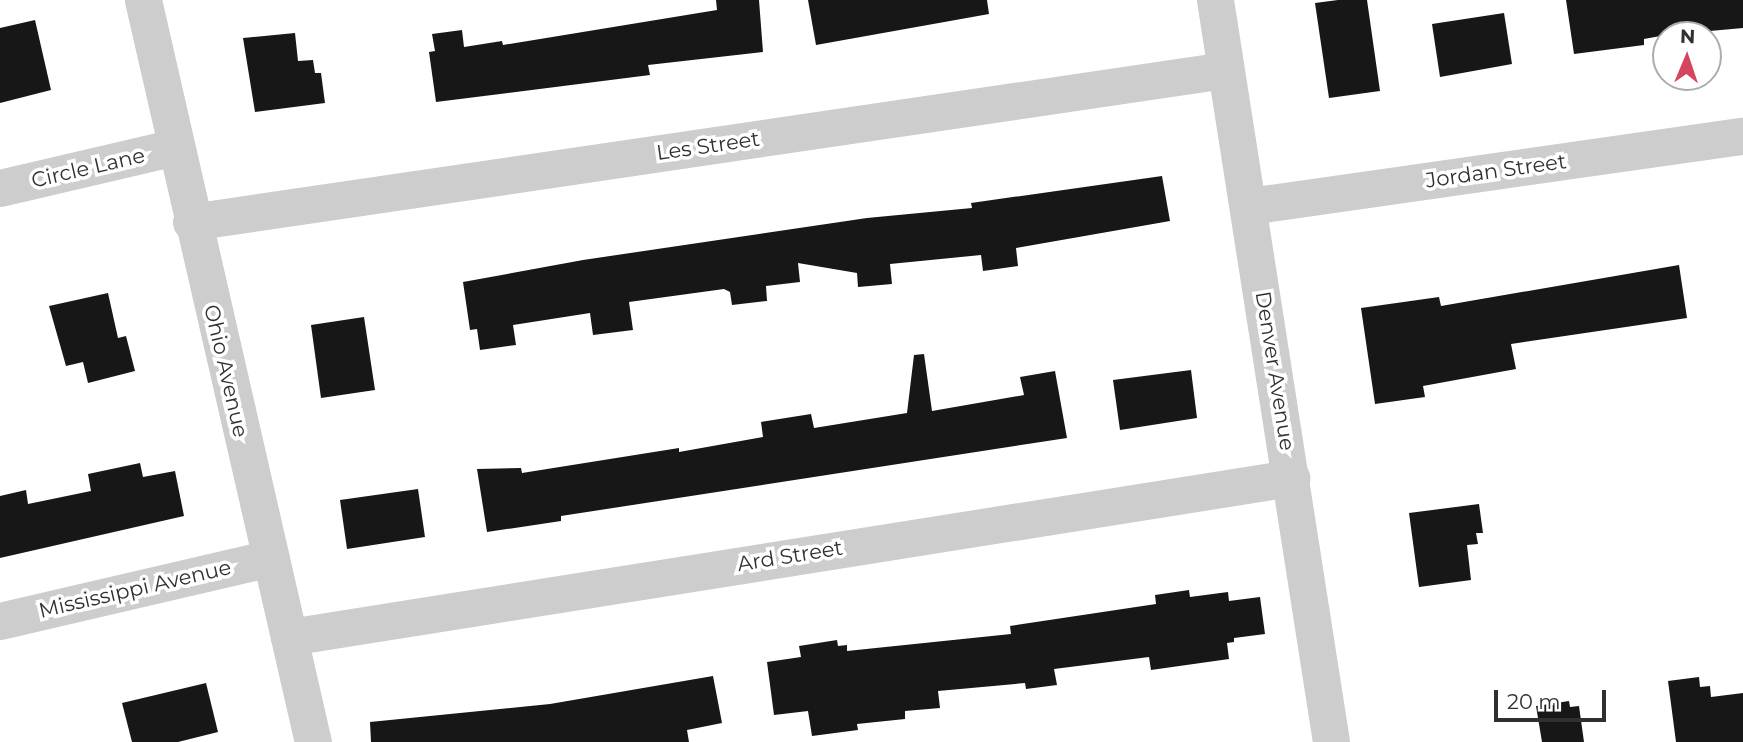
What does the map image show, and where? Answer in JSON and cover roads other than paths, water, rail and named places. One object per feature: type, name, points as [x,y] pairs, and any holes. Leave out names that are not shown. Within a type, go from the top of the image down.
[{"type":"street","name":"Ohio Avenue","points":[[143,0],[191,222],[313,742]]},
{"type":"street","name":"Denver Avenue","points":[[1215,0],[1331,742]]},
{"type":"street","name":"Les Street","points":[[191,222],[1225,70]]},
{"type":"street","name":"Jordan Street","points":[[1249,206],[1743,136]]},
{"type":"street","name":"Circle Lane","points":[[0,188],[175,147]]},
{"type":"street","name":"Ard Street","points":[[289,637],[1291,478]]},
{"type":"street","name":"Mississippi Avenue","points":[[0,621],[271,558]]}]
